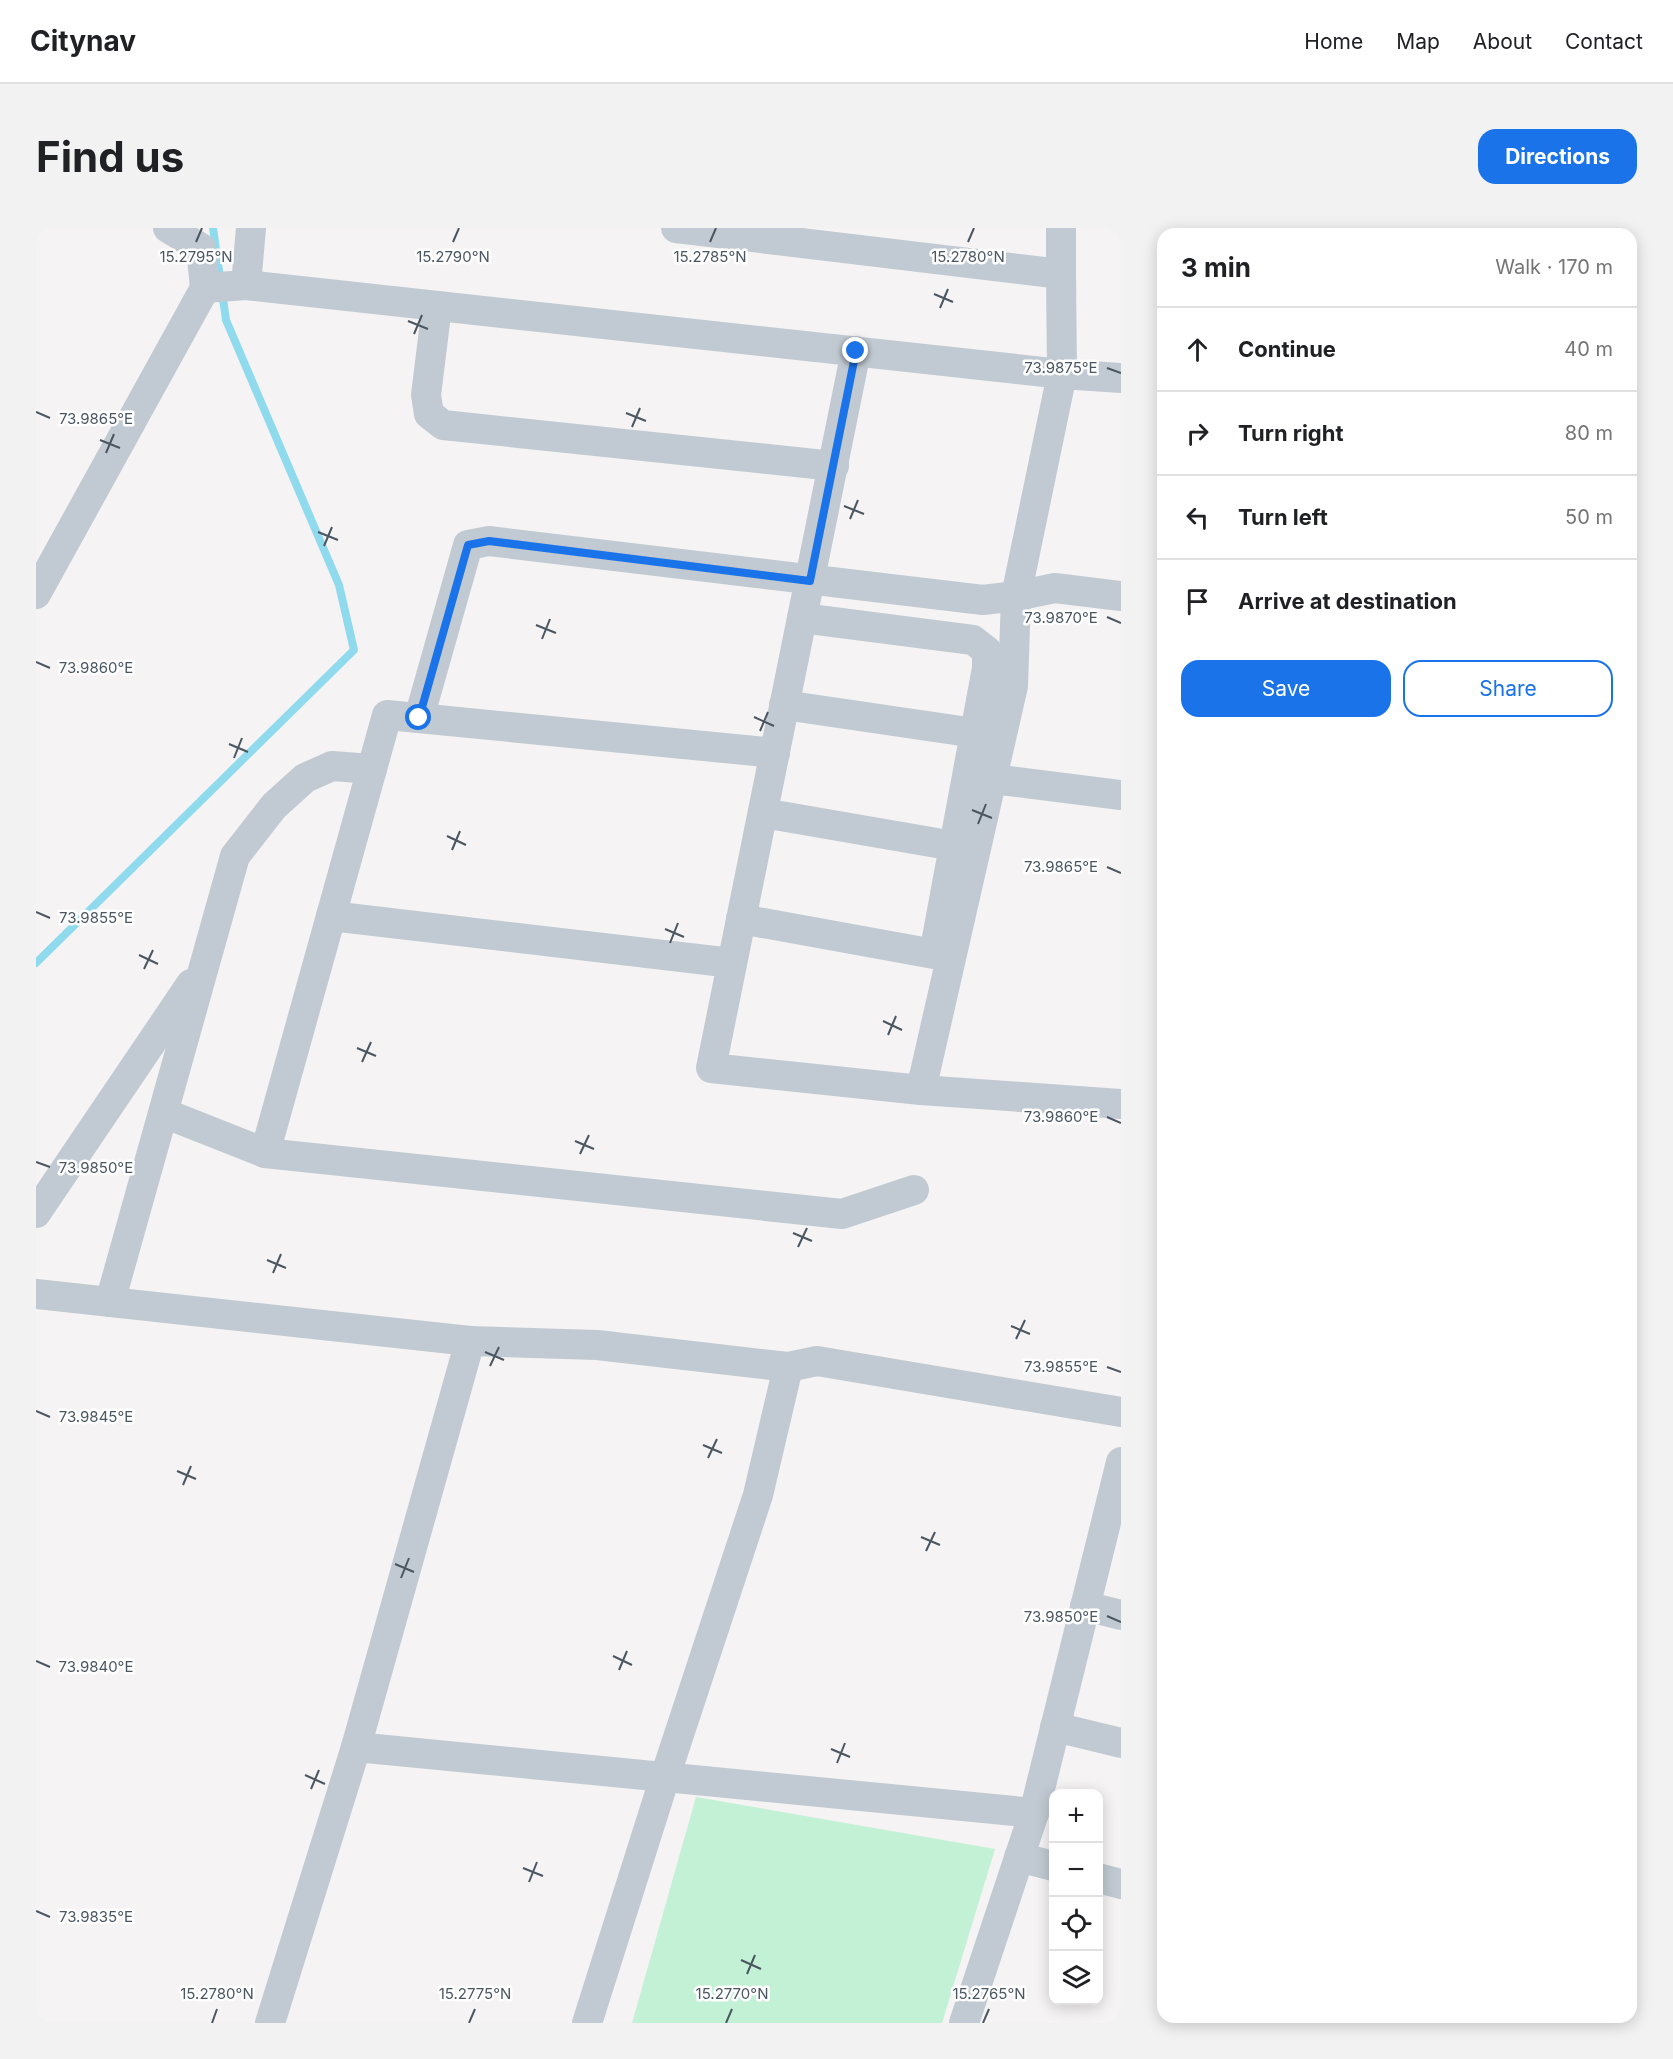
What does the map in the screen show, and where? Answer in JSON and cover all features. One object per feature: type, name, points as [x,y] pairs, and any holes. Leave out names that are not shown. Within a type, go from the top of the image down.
[{"type":"street","points":[[36,594],[205,288],[201,248],[168,228]]},
{"type":"street","points":[[246,285],[251,228]]},
{"type":"street","points":[[676,228],[1061,274]]},
{"type":"street","points":[[921,1090],[1013,686],[1016,596],[1062,374],[1060,228]]},
{"type":"street","points":[[205,288],[246,285],[1062,374],[1121,378]]},
{"type":"street","points":[[437,306],[426,395],[429,414],[443,425],[834,466]]},
{"type":"street","points":[[856,351],[711,1068],[921,1090],[1121,1104]]},
{"type":"street","points":[[419,718],[468,545],[489,541],[983,600],[1055,588],[1121,596]]},
{"type":"street","points":[[741,919],[934,954],[987,668],[987,651],[973,640],[802,618]]},
{"type":"street","points":[[784,705],[975,733]]},
{"type":"street","points":[[265,1153],[387,715],[775,753]]},
{"type":"street","points":[[110,1302],[235,856],[274,806],[305,778],[332,766],[372,769]]},
{"type":"street","points":[[992,779],[1121,795]]},
{"type":"street","points":[[763,813],[954,846]]},
{"type":"street","points":[[331,916],[732,963]]},
{"type":"street","points":[[36,1213],[206,962]]},
{"type":"street","points":[[164,1113],[265,1153],[842,1214],[914,1190]]},
{"type":"street","points":[[36,1294],[470,1341],[597,1346],[788,1367],[817,1361],[1121,1412]]},
{"type":"street","points":[[270,2023],[356,1747],[470,1341]]},
{"type":"street","points":[[587,2023],[758,1495],[788,1367]]},
{"type":"street","points":[[964,2023],[1034,1813],[1121,1462]]},
{"type":"street","points":[[1085,1606],[1121,1616]]},
{"type":"street","points":[[1055,1727],[1121,1743]]},
{"type":"street","points":[[356,1747],[1034,1813]]},
{"type":"street","points":[[1019,1857],[1049,1865]]},
{"type":"street","points":[[1103,1879],[1121,1884]]},
{"type":"green space","points":[[696,1797],[995,1849],[942,2023],[632,2023]]},
{"type":"waterway","points":[[36,963],[354,650],[339,585],[226,320],[213,228]]},
{"type":"route","points":[[419,718],[468,545],[489,541],[810,581],[856,351]]}]
